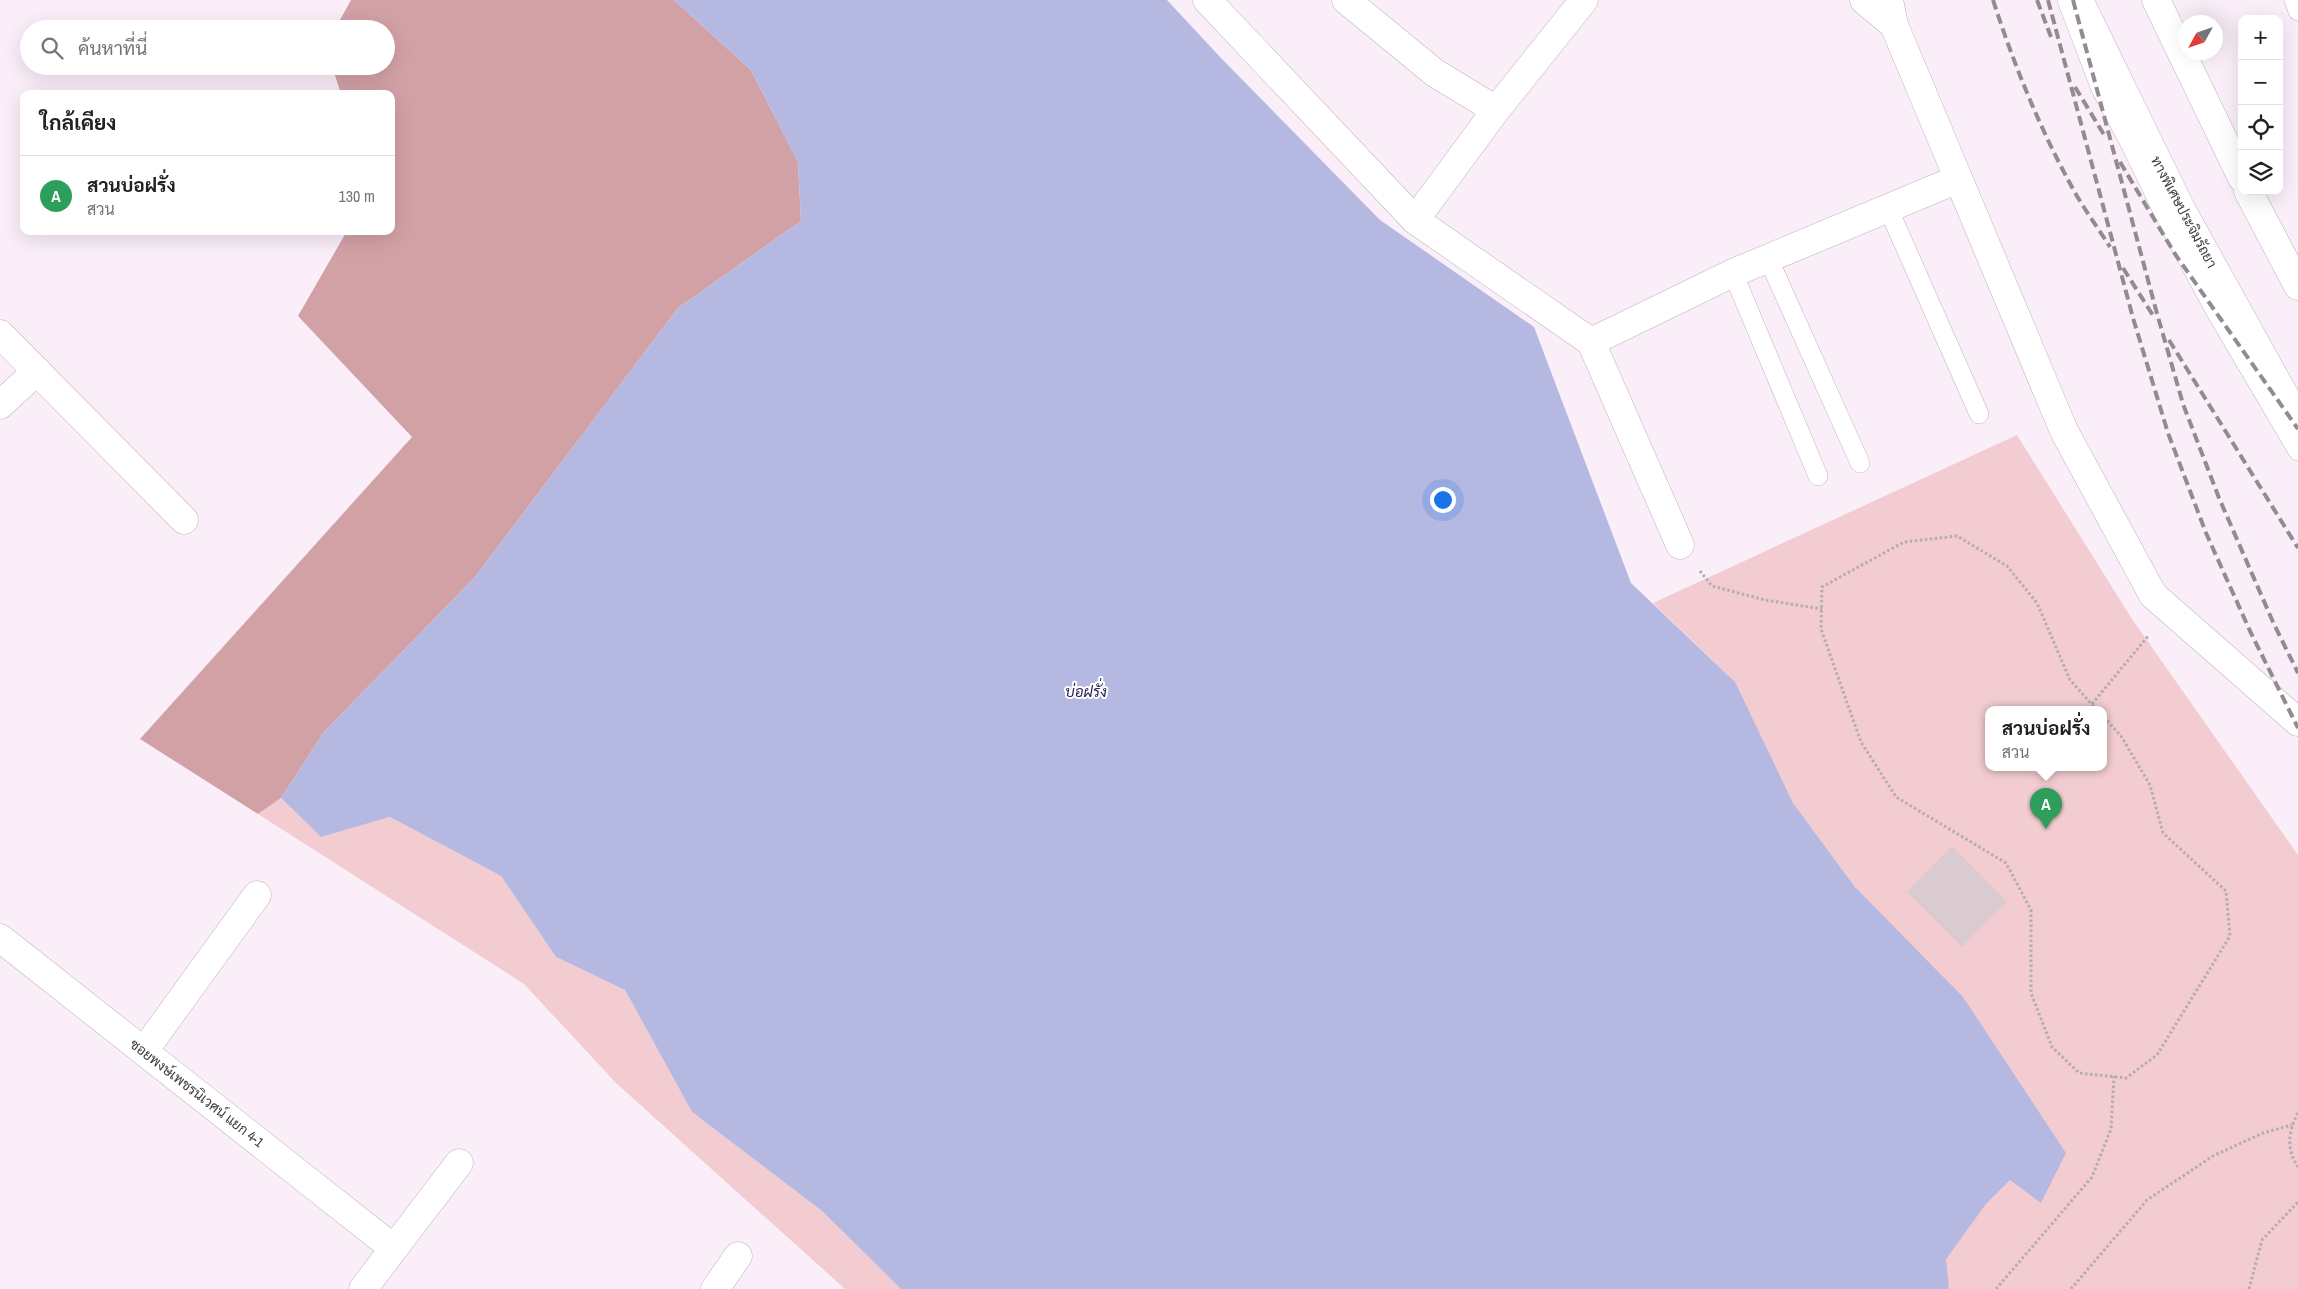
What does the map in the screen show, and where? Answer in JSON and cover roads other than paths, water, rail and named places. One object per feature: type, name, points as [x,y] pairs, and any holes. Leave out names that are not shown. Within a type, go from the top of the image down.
[{"type":"main road","points":[[1207,0],[1416,220],[1591,342],[1680,545]]},
{"type":"main road","points":[[1346,0],[1435,73],[1496,110]]},
{"type":"main road","points":[[1416,220],[1496,110],[1584,0]]},
{"type":"main road","points":[[1864,0],[1892,12],[1958,179],[2064,431],[2152,595],[2298,722]]},
{"type":"main road","name":"ทางพิเศษประจิมรัถยา","points":[[2079,0],[2180,207],[2298,420]]},
{"type":"main road","points":[[2156,0],[2238,170]]},
{"type":"main road","points":[[1591,342],[1732,273],[1958,179]]},
{"type":"main road","points":[[2250,195],[2298,286]]},
{"type":"main road","points":[[0,334],[184,520]]},
{"type":"main road","points":[[0,405],[37,371]]},
{"type":"main road","points":[[144,1051],[257,895]]},
{"type":"main road","name":"ซอยพงษ์เพชรนิเวศน์ แยก 4-1","points":[[0,938],[393,1248]]},
{"type":"main road","points":[[363,1289],[459,1163]]},
{"type":"main road","points":[[715,1289],[738,1256]]},
{"type":"lane","points":[[2067,0],[2101,90],[2131,145],[2175,236],[2216,312],[2298,451]]},
{"type":"lane","points":[[2294,0],[2298,11]]},
{"type":"lane","points":[[1888,208],[1979,414]]},
{"type":"lane","points":[[1768,258],[1860,463]]},
{"type":"lane","points":[[1732,273],[1818,476]]},
{"type":"water","name":"บ่อฝรั่ง","points":[[674,0],[1167,0],[1221,58],[1380,220],[1534,327],[1631,583],[1735,682],[1793,803],[1855,887],[1963,997],[2066,1153],[2041,1203],[2010,1180],[1986,1204],[1946,1259],[1949,1289],[901,1289],[822,1211],[692,1112],[625,990],[556,957],[501,876],[390,817],[321,837],[281,798],[324,732],[475,577],[678,308],[801,221],[798,162],[751,70]]},
{"type":"railway","points":[[1993,0],[2019,73],[2039,120],[2077,196],[2110,247]]},
{"type":"railway","points":[[2037,0],[2051,37]]},
{"type":"railway","points":[[2048,0],[2133,318],[2168,433],[2206,533],[2250,631],[2298,728]]},
{"type":"railway","points":[[2073,0],[2183,404],[2219,498],[2273,622],[2298,673]]},
{"type":"railway","points":[[2075,87],[2106,138]]},
{"type":"railway","points":[[2120,162],[2175,254],[2298,429]]},
{"type":"railway","points":[[2123,268],[2154,317]]},
{"type":"railway","points":[[2169,340],[2298,548]]},
{"type":"place","name":"สวนบ่อฝรั่ง","points":[[2046,829]]}]
